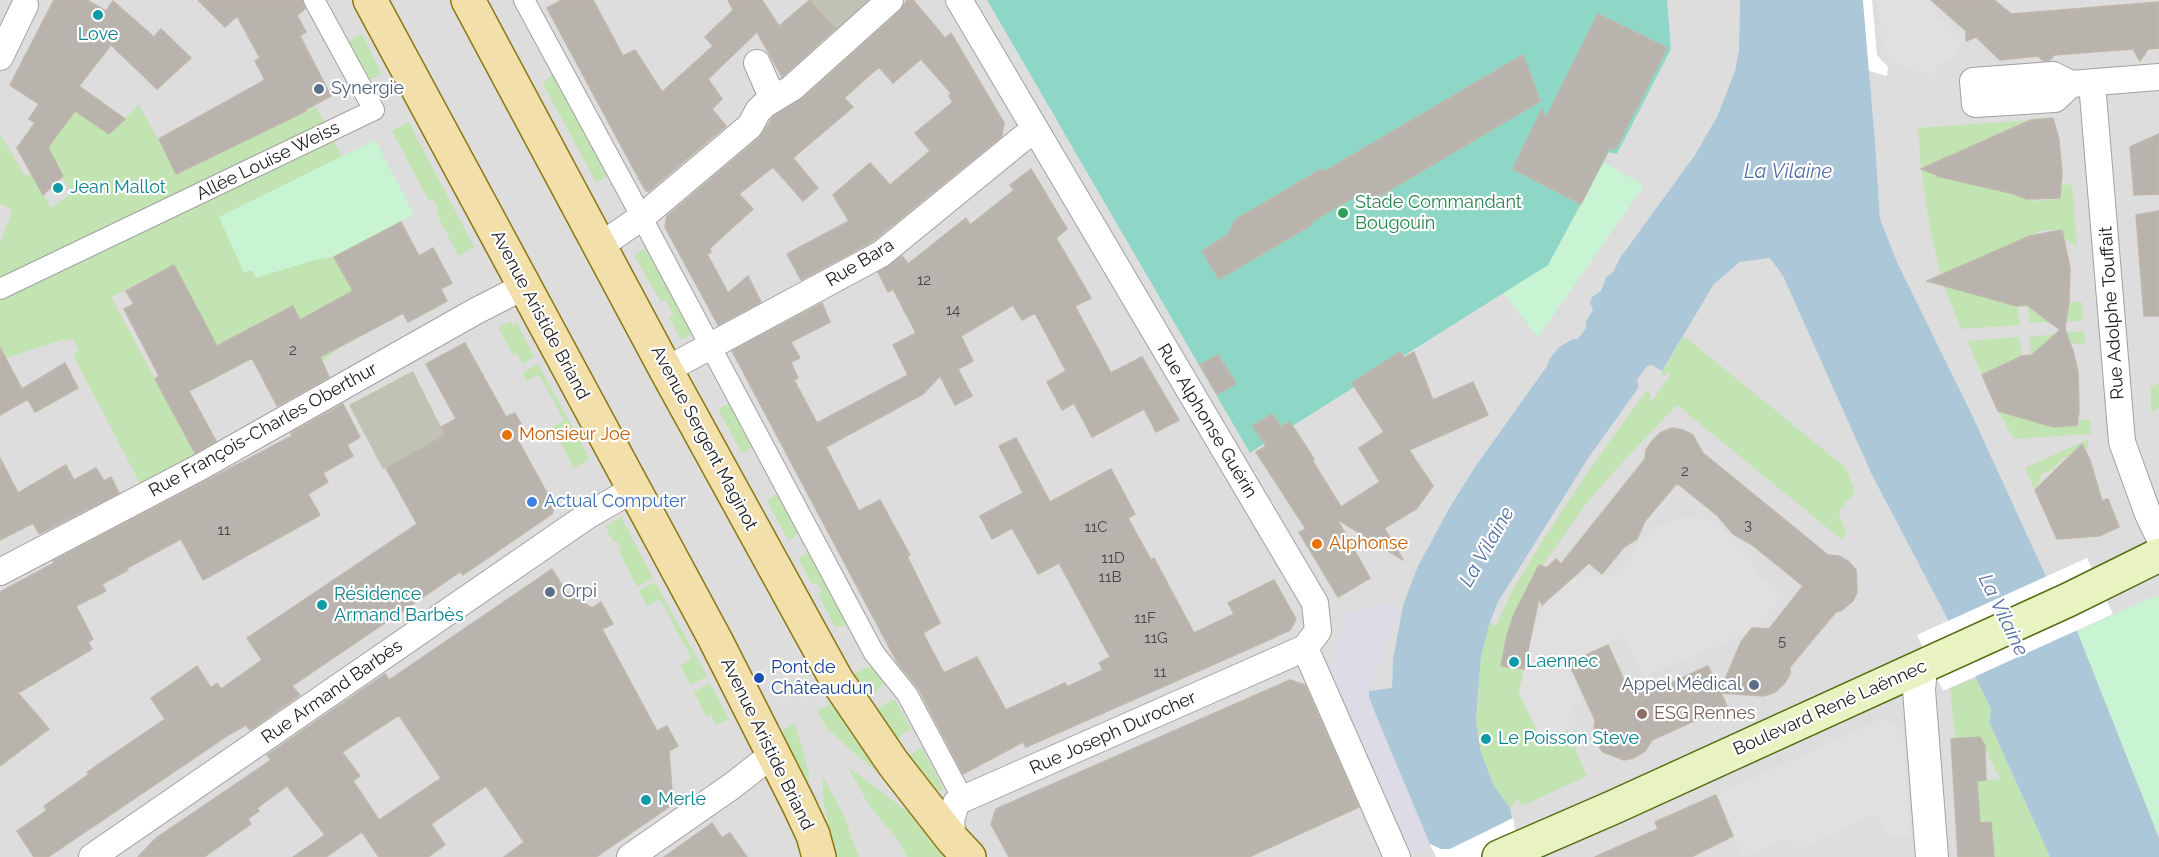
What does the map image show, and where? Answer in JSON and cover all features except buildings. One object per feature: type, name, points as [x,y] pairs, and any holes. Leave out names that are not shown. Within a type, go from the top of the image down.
[{"type":"main road","name":"Avenue Aristide Briand","points":[[369,0],[525,286],[632,490],[715,639],[813,835],[819,857]]},
{"type":"main road","name":"Avenue Sergent Maginot","points":[[468,0],[666,370],[836,679],[893,763],[961,848]]},
{"type":"main road","name":"Boulevard René Laënnec","points":[[1509,853],[2068,600],[2159,555]]},
{"type":"street","name":"Allée Louise Weiss","points":[[0,289],[374,110],[314,0]]},
{"type":"street","points":[[524,0],[874,652],[907,694],[963,799],[956,803],[951,821],[961,848]]},
{"type":"street","points":[[600,246],[642,217],[750,126],[758,111],[792,88],[890,0]]},
{"type":"street","name":"Rue Alphonse Guérin","points":[[959,0],[1314,603],[1318,631],[1305,648]]},
{"type":"street","points":[[0,57],[25,5]]},
{"type":"street","points":[[757,63],[773,99]]},
{"type":"street","name":"Rue Adolphe Touffait","points":[[2159,77],[2082,84],[2122,442],[2148,514],[2159,537]]},
{"type":"street","name":"Rue Bara","points":[[666,370],[880,254],[1023,138],[1036,131]]},
{"type":"street","name":"Rue François-Charles Oberthur","points":[[0,572],[202,466],[476,311],[525,286]]},
{"type":"street","name":"Rue Armand Barbès","points":[[92,857],[587,516],[632,490]]},
{"type":"street","points":[[1305,648],[1397,857]]},
{"type":"street","name":"Rue Joseph Durocher","points":[[963,799],[1305,648]]},
{"type":"street","points":[[1921,667],[1919,690],[1932,857]]},
{"type":"street","points":[[630,857],[732,786],[773,754]]},
{"type":"shaded area","points":[[0,0],[987,0],[1251,453],[1548,265],[1609,151],[1617,154],[1671,49],[1667,0],[1740,0],[1739,50],[1735,71],[1717,117],[1696,155],[1620,258],[1613,272],[1606,277],[1601,291],[1592,297],[1593,310],[1586,321],[1586,328],[1578,339],[1573,339],[1559,347],[1550,358],[1547,366],[1475,467],[1430,544],[1403,605],[1393,659],[1392,689],[1380,725],[1430,843],[1444,857],[0,857]]},
{"type":"shaded area","points":[[810,0],[874,0],[837,31]]},
{"type":"shaded area","name":"Stade Commandant Bougouin","points":[[987,0],[1667,0],[1671,49],[1617,154],[1609,152],[1548,265],[1250,453]]},
{"type":"shaded area","points":[[1863,0],[2159,0],[2159,838],[2077,631],[2045,574],[1973,417],[1897,262],[1880,219]]},
{"type":"shaded area","points":[[1878,0],[1935,0],[1936,16],[1964,40],[1952,58],[1945,61],[1934,73],[1902,69],[1883,51]]},
{"type":"shaded area","points":[[1770,258],[1783,276],[1872,475],[1947,618],[1991,709],[1989,722],[2050,857],[1520,857],[1510,808],[1494,786],[1490,622],[1498,602],[1589,457],[1639,387],[1637,380],[1647,366],[1652,365],[1662,371],[1714,284],[1740,262]]},
{"type":"shaded area","points":[[413,371],[445,435],[383,469],[349,405]]},
{"type":"shaded area","points":[[1685,517],[1714,520],[1748,550],[1759,575],[1785,596],[1756,628],[1643,677],[1624,637],[1566,660],[1583,701],[1571,708],[1578,724],[1542,742],[1519,692],[1530,638],[1544,606],[1551,596],[1573,577],[1616,575],[1650,529]]},
{"type":"shaded area","points":[[1382,603],[1401,610],[1369,691],[1369,697],[1430,844],[1406,855],[1326,675],[1347,614]]},
{"type":"shaded area","points":[[1886,720],[1895,725],[1903,734],[1910,835],[1890,837],[1874,815],[1798,850],[1786,839],[1742,857],[1716,795],[1877,721]]},
{"type":"green space","points":[[362,34],[382,74],[365,82],[345,43]]},
{"type":"green space","points":[[557,69],[613,173],[596,182],[543,84]]},
{"type":"green space","points":[[139,105],[177,174],[316,107],[342,157],[375,140],[414,214],[335,257],[353,291],[321,308],[341,346],[322,362],[293,306],[217,346],[173,265],[111,297],[202,466],[146,495],[73,355],[79,351],[73,339],[65,341],[64,339],[0,360],[0,242],[12,212],[0,204],[0,134],[25,176],[31,173],[51,208],[71,194],[48,147],[75,111],[109,133]]},
{"type":"green space","points":[[2031,120],[1922,169],[1937,176],[2036,201],[2059,199],[2061,186],[2072,184],[2077,247],[2064,238],[2061,230],[2039,231],[2017,243],[1941,275],[1930,229],[1921,169],[1918,128]]},
{"type":"green space","points":[[409,122],[474,247],[458,256],[436,212],[439,210],[433,199],[429,201],[392,131]]},
{"type":"green space","points":[[375,140],[414,214],[334,257],[314,260],[256,278],[252,270],[244,273],[219,217]]},
{"type":"green space","points":[[1604,162],[1644,186],[1538,337],[1503,293],[1548,265]]},
{"type":"green space","points":[[650,246],[697,331],[681,340],[669,318],[674,315],[666,300],[661,302],[634,255]]},
{"type":"green space","points":[[1944,286],[2017,306],[2021,325],[1961,329]]},
{"type":"green space","points":[[2069,302],[2082,302],[2083,321],[2030,323],[2027,305],[2035,311],[2067,312]]},
{"type":"green space","points":[[511,321],[513,325],[517,323],[534,357],[522,364],[517,353],[513,355],[498,327]]},
{"type":"green space","points":[[2084,331],[2085,345],[2048,344],[2031,355],[2029,337]]},
{"type":"green space","points":[[1684,336],[1846,468],[1855,492],[1838,512],[1847,533],[1841,539],[1677,405],[1616,469],[1584,507],[1538,572],[1507,635],[1501,666],[1525,669],[1519,693],[1542,742],[1567,730],[1587,776],[1522,806],[1518,799],[1510,808],[1494,786],[1481,752],[1476,721],[1481,657],[1490,622],[1496,626],[1512,591],[1536,551],[1590,469],[1646,391],[1651,395],[1649,399],[1652,401],[1670,375],[1667,372],[1664,376],[1660,374]]},
{"type":"green space","points":[[2019,337],[2022,356],[1982,375],[1967,341]]},
{"type":"green space","points":[[538,364],[590,459],[574,468],[552,427],[564,420],[539,375],[527,381],[522,373]]},
{"type":"green space","points":[[2159,383],[2159,408],[2151,412],[2151,387]]},
{"type":"green space","points":[[735,400],[758,444],[742,453],[718,409]]},
{"type":"green space","points":[[1998,411],[2054,427],[2076,425],[2078,420],[2090,420],[2091,434],[2014,439]]},
{"type":"green space","points":[[2088,439],[2088,447],[2063,459],[2048,473],[2046,471],[2039,477],[2042,480],[2034,489],[2025,468]]},
{"type":"green space","points":[[783,491],[805,530],[788,540],[767,500]]},
{"type":"green space","points":[[621,517],[653,578],[637,587],[619,551],[621,550],[617,541],[613,542],[605,526]]},
{"type":"green space","points":[[814,549],[855,624],[835,627],[818,594],[822,592],[817,583],[812,584],[798,558]]},
{"type":"green space","points":[[655,582],[707,676],[691,685],[680,665],[692,659],[660,599],[647,606],[639,591]]},
{"type":"green space","points":[[2157,595],[2159,599],[2159,832],[2157,833],[2077,631]]},
{"type":"green space","points":[[876,663],[886,682],[866,700],[854,674]]},
{"type":"green space","points":[[1977,678],[1991,709],[1989,722],[2050,857],[1994,857],[1991,823],[1980,823],[1977,781],[2000,779],[1980,737],[1955,739],[1950,688]]},
{"type":"green space","points":[[710,683],[729,719],[716,725],[711,715],[707,717],[694,692]]},
{"type":"green space","points":[[1308,683],[1363,805],[1360,807],[1305,685]]},
{"type":"green space","points":[[895,699],[911,729],[886,745],[866,714]]},
{"type":"green space","points":[[836,701],[859,744],[881,770],[878,772],[826,727],[817,711]]},
{"type":"green space","points":[[795,723],[809,773],[808,797],[777,734]]},
{"type":"green space","points":[[922,748],[944,790],[933,791],[899,760]]},
{"type":"green space","points":[[848,767],[914,816],[957,857],[907,857],[898,840],[870,807]]},
{"type":"green space","points":[[823,777],[843,813],[859,857],[836,857],[823,800]]},
{"type":"water","name":"La Vilaine","points":[[1740,0],[1863,0],[1880,219],[1897,262],[1973,417],[2045,574],[2077,631],[2159,838],[2159,857],[2050,857],[1989,722],[1991,709],[1947,618],[1872,475],[1783,276],[1770,258],[1740,262],[1714,284],[1662,371],[1652,365],[1647,366],[1637,380],[1639,387],[1589,457],[1498,602],[1481,657],[1476,721],[1481,752],[1494,786],[1510,808],[1520,857],[1444,857],[1430,844],[1380,725],[1369,697],[1369,691],[1392,688],[1393,659],[1403,605],[1418,566],[1450,507],[1475,467],[1547,366],[1550,358],[1559,347],[1573,339],[1578,339],[1586,328],[1586,321],[1593,310],[1590,303],[1592,297],[1601,291],[1606,277],[1613,272],[1620,258],[1695,155],[1717,117],[1735,71],[1739,50]]},
{"type":"pier","points":[[1863,0],[1872,0],[1877,55],[1888,67],[1887,76],[1869,71]]},
{"type":"pier","points":[[2087,558],[2113,614],[1943,691],[1917,635]]},
{"type":"pier","points":[[1513,818],[1520,857],[1436,857],[1430,844],[1441,849],[1450,849]]},
{"type":"place","name":"Love","points":[[98,15]]},
{"type":"place","name":"Synergie","points":[[319,89]]},
{"type":"place","name":"Jean Mallot","points":[[58,188]]},
{"type":"place","name":"Stade Commandant Bougouin","points":[[1343,213]]},
{"type":"place","name":"Monsieur Joe","points":[[507,435]]},
{"type":"place","name":"Actual Computer","points":[[532,502]]},
{"type":"place","name":"Alphonse","points":[[1317,544]]},
{"type":"place","name":"Orpi","points":[[550,592]]},
{"type":"place","name":"Résidence Armand Barbès","points":[[322,605]]},
{"type":"place","name":"Laennec","points":[[1514,662]]},
{"type":"place","name":"Pont de Châteaudun","points":[[759,678]]},
{"type":"place","name":"Appel Médical","points":[[1754,685]]},
{"type":"place","name":"ESG Rennes","points":[[1642,714]]},
{"type":"place","name":"Le Poisson Steve","points":[[1486,739]]},
{"type":"place","name":"Merle","points":[[646,800]]}]
